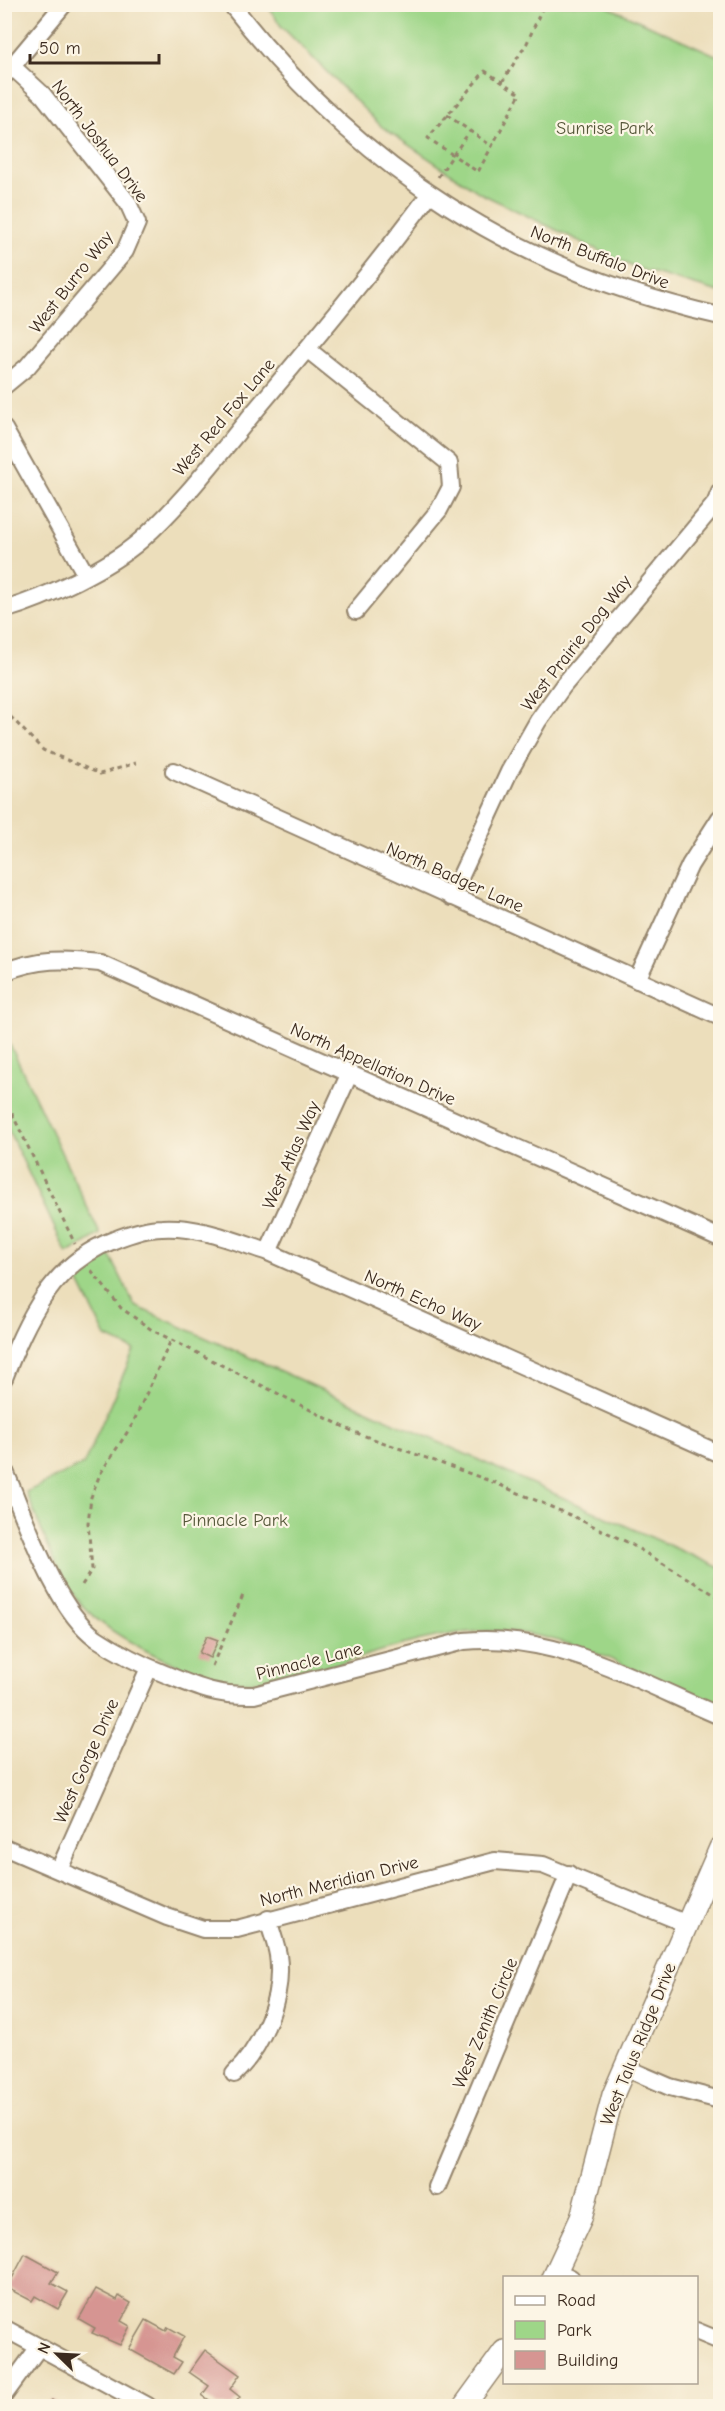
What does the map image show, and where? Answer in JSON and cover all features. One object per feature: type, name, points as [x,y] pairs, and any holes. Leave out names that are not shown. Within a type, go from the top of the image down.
[{"type":"street","points":[[7,67],[64,4]]},
{"type":"street","name":"North Buffalo Drive","points":[[231,4],[322,106],[362,144],[429,195],[473,223],[539,257],[626,291],[720,316]]},
{"type":"street","name":"North Joshua Drive","points":[[7,67],[43,95],[128,203],[137,224]]},
{"type":"street","name":"West Red Fox Lane","points":[[4,610],[34,601],[86,575],[140,541],[193,485],[307,349],[429,195]]},
{"type":"street","name":"West Burro Way","points":[[4,386],[27,367],[125,251],[137,224]]},
{"type":"street","points":[[307,349],[449,463],[452,487],[439,510],[357,611]]},
{"type":"street","points":[[4,429],[86,575]]},
{"type":"street","name":"West Prairie Dog Way","points":[[451,897],[509,772],[538,721],[563,686],[715,504],[720,492]]},
{"type":"street","name":"North Badger Lane","points":[[174,771],[720,1017]]},
{"type":"street","points":[[637,980],[690,866],[720,818]]},
{"type":"street","name":"North Appellation Drive","points":[[4,972],[29,962],[66,959],[100,963],[720,1238]]},
{"type":"street","name":"West Atlas Way","points":[[268,1252],[349,1075]]},
{"type":"street","name":"North Echo Way","points":[[82,1256],[101,1245],[129,1234],[162,1228],[221,1236],[268,1252],[720,1454]]},
{"type":"street","points":[[4,1378],[37,1307],[54,1281],[82,1256]]},
{"type":"street","name":"Pinnacle Lane","points":[[4,1469],[65,1604],[95,1637],[149,1668],[225,1696],[254,1695],[465,1641],[491,1638],[555,1647],[720,1716]]},
{"type":"street","name":"West Gorge Drive","points":[[58,1870],[149,1668]]},
{"type":"street","name":"North Meridian Drive","points":[[4,1847],[167,1917],[203,1929],[237,1929],[268,1919],[495,1862],[543,1865],[687,1924]]},
{"type":"street","name":"West Talus Ridge Drive","points":[[560,2275],[580,2218],[601,2135],[626,2068],[720,1848]]},
{"type":"street","name":"West Zenith Circle","points":[[437,2187],[569,1874]]},
{"type":"street","points":[[234,2074],[255,2048],[273,2006],[279,1983],[278,1955],[268,1919]]},
{"type":"street","points":[[626,2068],[670,2087],[720,2100]]},
{"type":"street","points":[[4,2328],[148,2406]]},
{"type":"street","points":[[698,2332],[720,2341]]},
{"type":"street","points":[[4,2395],[39,2347]]},
{"type":"street","points":[[464,2406],[503,2351]]},
{"type":"path","points":[[502,82],[527,43],[544,4]]},
{"type":"path","points":[[485,71],[520,94],[478,172],[428,138],[447,115],[485,71]]},
{"type":"path","points":[[447,115],[493,147]]},
{"type":"path","points":[[438,177],[470,131]]},
{"type":"path","points":[[4,710],[42,750],[100,774],[136,762]]},
{"type":"path","points":[[4,1097],[82,1256],[121,1308],[171,1340],[354,1432],[493,1482],[600,1529],[629,1543],[720,1598]]},
{"type":"path","points":[[82,1585],[92,1569],[88,1523],[91,1497],[100,1474],[132,1425],[171,1340]]},
{"type":"path","points":[[212,1666],[244,1593]]},
{"type":"green space","name":"Sunrise Park","points":[[267,5],[604,5],[720,57],[719,292],[633,267],[480,193],[382,127],[281,26]]},
{"type":"green space","points":[[5,1034],[100,1234],[67,1254],[5,1123]]},
{"type":"green space","name":"Pinnacle Park","points":[[109,1253],[135,1306],[720,1568],[720,1710],[606,1657],[576,1646],[516,1632],[486,1631],[435,1637],[283,1678],[239,1682],[207,1675],[165,1660],[144,1650],[105,1625],[89,1612],[68,1586],[54,1561],[26,1492],[84,1464],[134,1350],[106,1337],[75,1274]]},
{"type":"building","points":[[207,1636],[218,1640],[210,1658],[199,1653]]},
{"type":"building","points":[[25,2254],[58,2272],[51,2283],[68,2292],[58,2309],[35,2296],[32,2301],[7,2288]]},
{"type":"building","points":[[96,2289],[117,2300],[119,2296],[131,2303],[121,2321],[130,2326],[120,2345],[92,2333],[95,2328],[79,2319]]},
{"type":"building","points":[[146,2320],[166,2331],[168,2327],[184,2336],[173,2357],[182,2362],[174,2374],[129,2349]]},
{"type":"building","points":[[205,2350],[240,2375],[230,2389],[240,2397],[233,2406],[218,2406],[202,2395],[209,2386],[189,2372]]},
{"type":"building","points":[[52,2400],[60,2406],[46,2406]]}]
